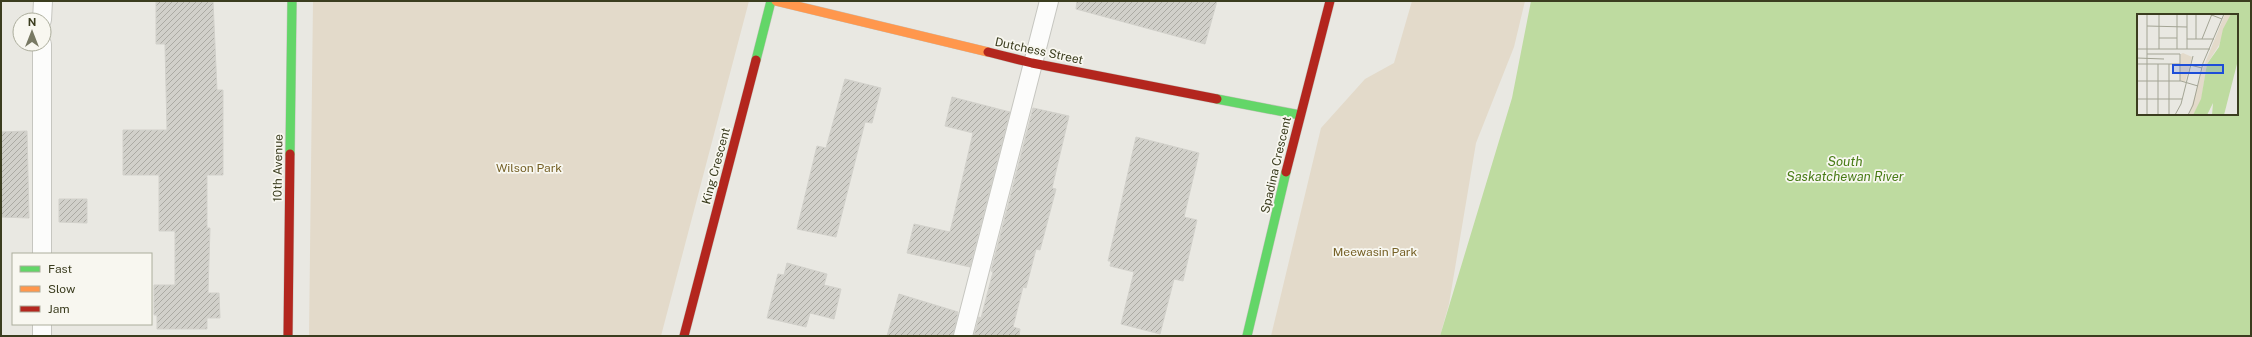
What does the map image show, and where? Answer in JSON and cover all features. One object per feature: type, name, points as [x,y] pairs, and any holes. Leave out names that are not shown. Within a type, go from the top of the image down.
[{"type":"street","name":"10th Avenue","points":[[288,336],[292,1]]},
{"type":"street","name":"King Crescent","points":[[684,336],[771,1]]},
{"type":"street","name":"Dutchess Street","points":[[776,1],[1032,63],[1300,115]]},
{"type":"street","name":"Spadina Crescent","points":[[1247,336],[1300,115],[1330,1]]},
{"type":"lane","points":[[42,1],[42,12]]},
{"type":"lane","points":[[963,336],[1049,1]]},
{"type":"lane","points":[[42,52],[42,253]]},
{"type":"lane","points":[[42,325],[42,336]]},
{"type":"green space","name":"Wilson Park","points":[[313,1],[749,1],[661,336],[309,336]]},
{"type":"green space","name":"Meewasin Park","points":[[1412,1],[1525,1],[1514,47],[1476,143],[1449,304],[1440,336],[1271,336],[1321,128],[1365,79],[1394,63]]},
{"type":"water","name":"South Saskatchewan River","points":[[1531,1],[2251,1],[2251,336],[1440,336],[1512,98]]},
{"type":"building","points":[[156,1],[213,1],[217,90],[223,90],[223,175],[207,175],[207,228],[210,228],[208,293],[219,293],[220,318],[207,318],[207,329],[157,329],[157,315],[154,315],[154,285],[175,285],[175,231],[159,231],[159,175],[123,175],[123,130],[167,130],[165,44],[156,44]]},
{"type":"building","points":[[1077,1],[1217,1],[1205,44],[1076,9]]},
{"type":"building","points":[[845,79],[881,88],[872,123],[865,122],[836,237],[797,229],[817,146],[826,148]]},
{"type":"building","points":[[952,97],[1010,112],[970,267],[907,253],[914,224],[950,232],[973,133],[945,126]]},
{"type":"building","points":[[1033,108],[1069,116],[1052,188],[1056,189],[1040,250],[1036,249],[1026,288],[1023,287],[1013,327],[1020,329],[1019,336],[974,336],[979,317],[981,318],[993,272],[991,271]]},
{"type":"building","points":[[27,131],[29,218],[1,217],[1,132]]},
{"type":"building","points":[[1136,137],[1199,153],[1184,217],[1197,220],[1183,281],[1174,279],[1160,334],[1121,324],[1134,272],[1110,266],[1111,261],[1108,261]]},
{"type":"building","points":[[59,199],[87,199],[87,223],[59,222]]},
{"type":"building","points":[[787,263],[827,274],[824,285],[841,289],[834,319],[810,313],[806,327],[767,318],[778,274],[784,275]]},
{"type":"building","points":[[899,294],[958,312],[953,336],[887,336]]},
{"type":"traffic: fast","points":[[290,154],[292,1]]},
{"type":"traffic: fast","points":[[756,60],[771,1]]},
{"type":"traffic: fast","points":[[1217,99],[1300,115]]},
{"type":"traffic: fast","points":[[1247,336],[1286,172]]},
{"type":"traffic: slow","points":[[776,1],[988,52]]},
{"type":"traffic: jam","points":[[1286,172],[1330,1]]},
{"type":"traffic: jam","points":[[988,52],[1032,63],[1217,99]]},
{"type":"traffic: jam","points":[[684,336],[756,60]]},
{"type":"traffic: jam","points":[[288,336],[290,154]]}]
